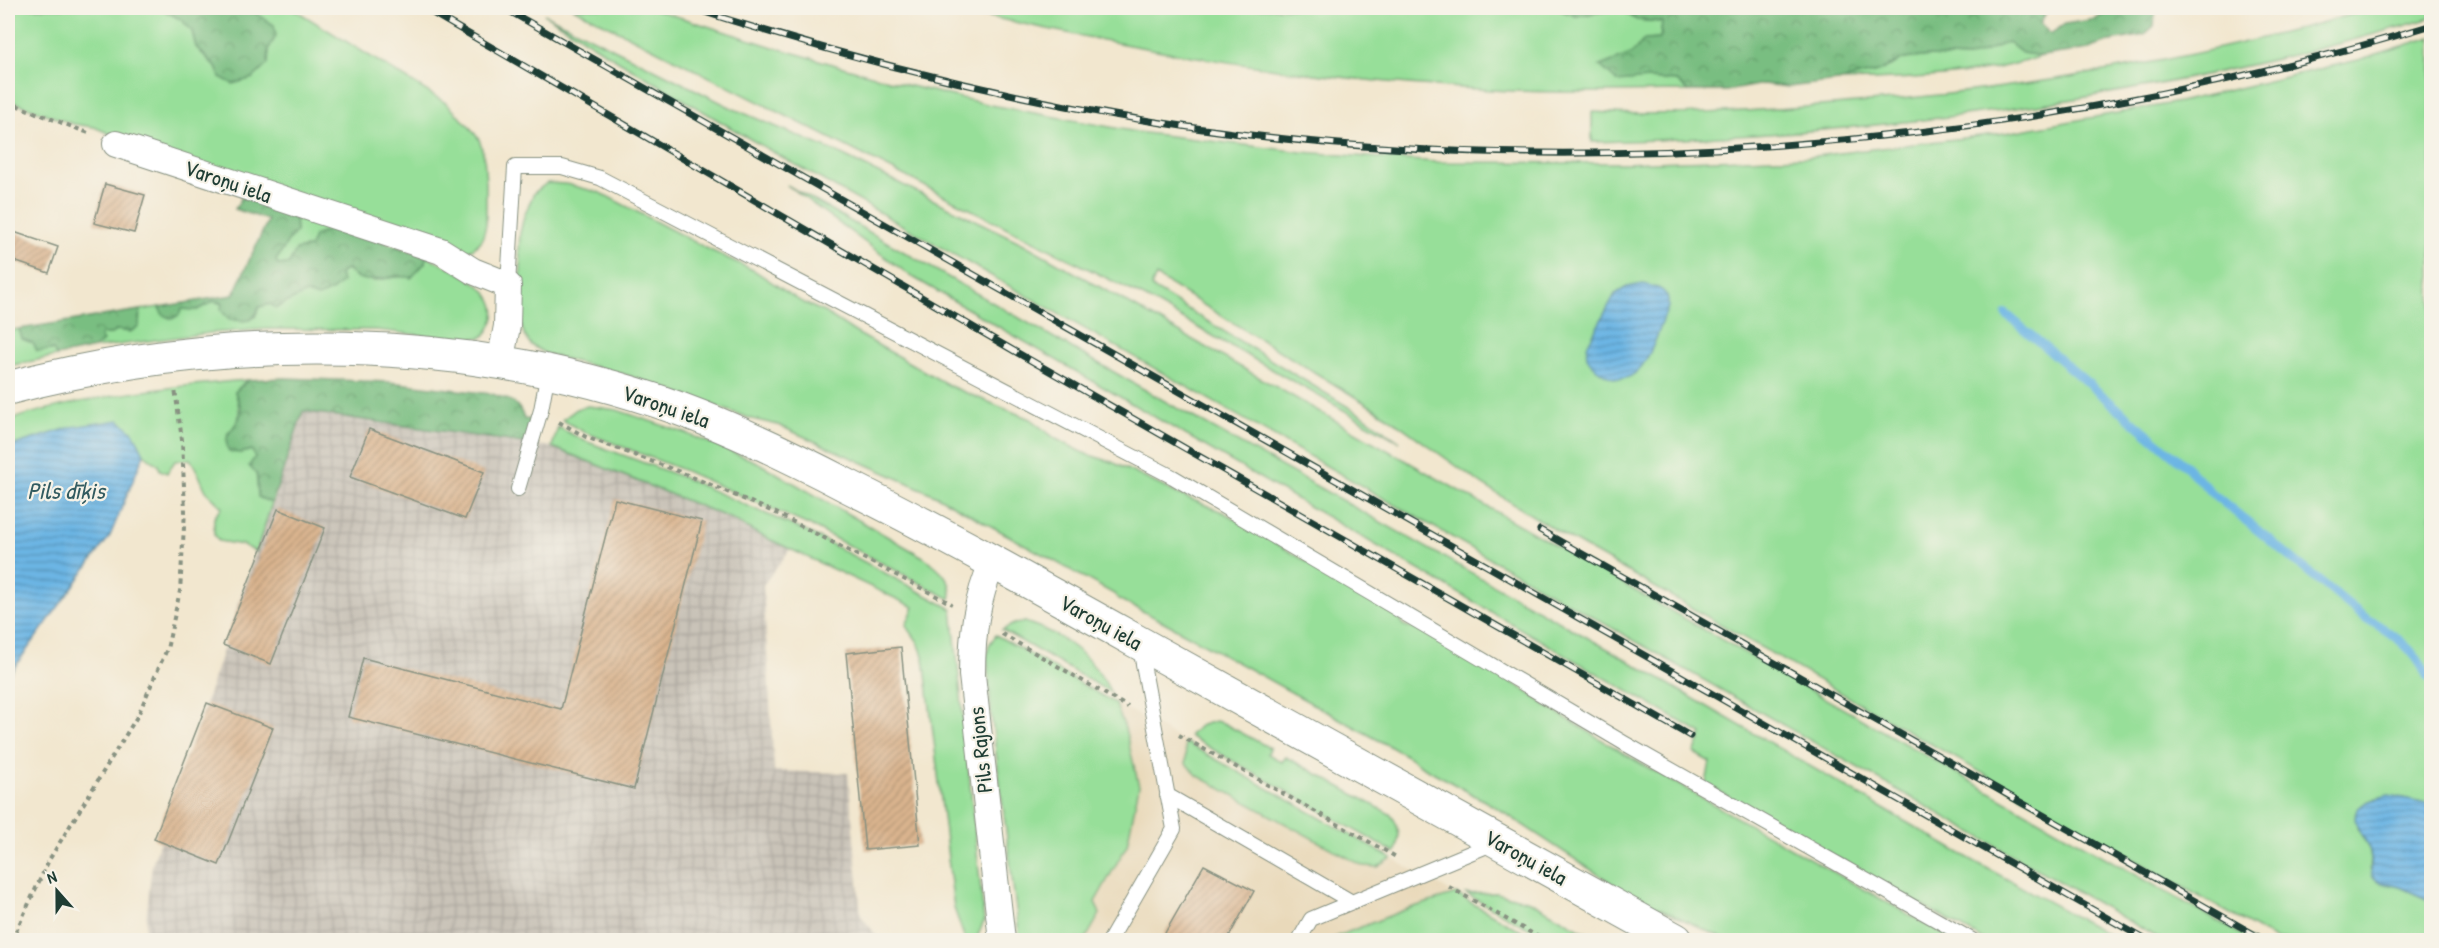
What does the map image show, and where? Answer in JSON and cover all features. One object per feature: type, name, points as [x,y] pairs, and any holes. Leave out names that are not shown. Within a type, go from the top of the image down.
[{"type":"highway","name":"Varoņu iela","points":[[8,388],[103,365],[157,357],[230,351],[371,350],[500,363],[622,390],[681,410],[785,454],[908,516],[1676,940]]},
{"type":"street","name":"Varoņu iela","points":[[116,144],[441,251],[473,271],[508,285]]},
{"type":"street","points":[[500,363],[507,326],[508,285]]},
{"type":"street","name":"Pils Rajons","points":[[993,562],[975,617],[972,675],[1002,940]]},
{"type":"lane","points":[[508,285],[515,167],[562,167],[600,178],[1173,477],[1624,743],[1972,940]]},
{"type":"lane","points":[[518,489],[542,410],[548,372]]},
{"type":"lane","points":[[1110,940],[1174,829],[1139,643]]},
{"type":"lane","points":[[1167,795],[1353,902]]},
{"type":"lane","points":[[1299,940],[1311,919],[1497,841]]},
{"type":"path","points":[[8,102],[116,144]]},
{"type":"path","points":[[12,940],[49,860],[138,715],[167,649],[180,591],[185,511],[182,440],[174,382]]},
{"type":"path","points":[[542,410],[586,437],[683,473],[813,531],[975,617],[1544,940]]},
{"type":"shaded area","points":[[302,411],[552,447],[732,519],[758,534],[791,548],[763,585],[774,771],[848,773],[861,916],[880,940],[144,940],[152,865]]},
{"type":"shaded area","points":[[1008,642],[1425,877],[1535,940],[1030,940]]},
{"type":"green space","points":[[8,8],[160,8],[182,20],[192,31],[196,47],[216,67],[220,77],[268,64],[269,48],[254,12],[232,13],[218,8],[292,8],[446,103],[468,125],[479,139],[484,156],[486,225],[482,240],[474,248],[465,252],[124,140],[94,127],[73,124],[8,100]]},
{"type":"green space","points":[[160,8],[218,8],[232,13],[254,12],[274,25],[276,36],[269,48],[268,64],[253,78],[233,84],[220,77],[216,67],[196,47],[192,31],[182,20]]},
{"type":"green space","points":[[573,8],[651,8],[773,47],[906,85],[991,105],[1137,132],[1302,152],[1436,162],[1623,163],[1807,157],[2005,133],[2179,102],[2358,60],[2431,37],[2431,804],[2381,797],[2364,804],[2356,812],[2357,828],[2369,848],[2370,869],[2379,882],[2400,887],[2431,901],[2431,940],[2276,940],[1565,536],[1483,485],[1388,417],[1156,276],[1151,287],[1368,419],[1400,442],[1146,298]]},
{"type":"green space","points":[[950,8],[1554,8],[1576,16],[1620,9],[1637,20],[1662,22],[1660,39],[1644,40],[1631,54],[1600,66],[1648,79],[1677,81],[1688,91],[1517,91],[1396,83],[1332,76],[1140,47]]},
{"type":"green space","points":[[1554,8],[2054,8],[2047,11],[2040,23],[2050,34],[2065,24],[2096,19],[2113,8],[2145,8],[2155,12],[2154,26],[2144,35],[2111,41],[2089,49],[2042,56],[2022,53],[2008,42],[1968,58],[1930,56],[1904,59],[1877,72],[1838,81],[1788,87],[1763,84],[1726,91],[1688,91],[1677,81],[1648,79],[1618,82],[1600,66],[1631,54],[1644,40],[1660,39],[1662,22],[1637,20],[1620,9],[1576,16]]},
{"type":"green space","points":[[2374,8],[2431,8],[2431,18],[2225,71],[2016,108],[1805,131],[1592,142],[1592,112],[1682,114],[1833,105],[2039,82],[2174,58],[2308,27]]},
{"type":"green space","points":[[544,14],[734,109],[829,149],[1024,244],[2251,940],[2162,940],[743,135]]},
{"type":"green space","points":[[2008,42],[2022,53],[2042,56],[1967,73],[1838,81],[1877,72],[1904,59],[1930,56],[1968,58]]},
{"type":"green space","points":[[547,183],[566,184],[601,193],[755,271],[800,301],[826,313],[952,387],[1030,419],[1056,439],[1086,454],[1112,462],[1178,494],[1225,513],[1396,615],[1403,625],[1422,631],[1520,687],[1546,706],[1640,763],[1954,940],[1726,940],[1622,890],[1497,808],[1409,757],[1120,600],[1114,594],[935,495],[778,425],[752,419],[627,375],[546,354],[531,345],[519,319],[521,264],[519,251],[524,216],[534,193]]},
{"type":"green space","points":[[787,185],[1175,407],[1615,653],[1963,855],[2118,940],[1984,940],[1706,784],[1710,762],[1694,753],[1702,734],[911,276]]},
{"type":"green space","points":[[242,197],[295,218],[296,232],[276,260],[278,265],[289,264],[296,250],[310,247],[314,236],[337,226],[426,256],[425,263],[411,278],[361,279],[354,276],[348,269],[340,273],[342,282],[333,290],[318,297],[306,293],[276,308],[270,304],[259,307],[254,317],[248,320],[229,319],[221,310],[222,303],[214,301],[197,310],[182,309],[179,315],[172,319],[163,315],[159,307],[233,295],[268,220],[235,209]]},
{"type":"green space","points":[[295,218],[334,228],[289,264],[278,265],[275,260],[296,232]]},
{"type":"green space","points":[[426,256],[467,277],[490,297],[494,308],[493,322],[483,337],[463,340],[376,330],[268,329],[210,333],[95,348],[102,341],[100,336],[102,334],[111,334],[117,330],[130,332],[139,326],[140,310],[159,307],[163,315],[181,309],[197,310],[214,301],[255,317],[259,307],[270,304],[276,308],[348,269],[374,281],[402,275],[411,278],[425,263]]},
{"type":"green space","points":[[140,310],[139,326],[130,332],[117,330],[111,334],[102,334],[100,337],[103,341],[95,348],[57,356],[53,350],[37,351],[33,343],[22,339],[19,329]]},
{"type":"green space","points":[[19,329],[22,339],[53,350],[57,356],[8,366],[8,331]]},
{"type":"green space","points":[[284,378],[389,382],[492,394],[516,404],[524,419],[536,420],[530,444],[303,411],[272,503],[258,497],[257,475],[249,466],[255,457],[252,450],[241,453],[229,452],[227,439],[240,417],[240,404],[235,392],[247,380]]},
{"type":"green space","points":[[247,380],[235,392],[239,414],[227,434],[241,453],[252,450],[255,457],[258,497],[272,503],[256,552],[243,545],[219,541],[214,534],[214,518],[222,507],[206,491],[190,459],[175,461],[167,473],[160,470],[158,465],[144,454],[133,432],[72,427],[8,447],[8,420],[67,405],[126,394]]},
{"type":"green space","points":[[588,406],[617,410],[685,433],[757,462],[925,558],[948,580],[950,599],[815,528],[683,470],[584,432],[562,420],[577,409]]},
{"type":"green space","points":[[558,427],[585,441],[682,477],[814,535],[952,609],[984,921],[976,940],[965,939],[954,908],[924,658],[918,642],[906,625],[914,607],[758,534],[732,519],[552,447]]},
{"type":"green space","points":[[1025,622],[1052,633],[1076,648],[1096,668],[1111,693],[1002,630]]},
{"type":"green space","points":[[996,635],[1115,703],[1125,728],[1139,786],[1127,845],[1095,902],[1100,914],[1085,940],[1020,940],[991,713],[987,655],[989,645]]},
{"type":"green space","points":[[1215,721],[1270,748],[1268,754],[1282,762],[1286,757],[1390,814],[1396,823],[1398,832],[1395,853],[1189,736],[1199,726]]},
{"type":"green space","points":[[1185,742],[1392,858],[1378,867],[1363,866],[1198,776],[1186,764]]},
{"type":"green space","points":[[1496,893],[1530,901],[1599,940],[1550,940],[1466,894]]},
{"type":"green space","points":[[1456,894],[1537,940],[1331,940],[1407,909]]},
{"type":"water","points":[[1643,284],[1658,288],[1665,293],[1668,307],[1644,363],[1635,373],[1625,378],[1612,378],[1589,361],[1586,354],[1587,346],[1615,294],[1627,287]]},
{"type":"water","name":"Pils dīķis","points":[[119,420],[133,432],[144,454],[110,536],[8,676],[8,447],[72,427]]},
{"type":"water","points":[[2389,795],[2431,804],[2431,901],[2400,887],[2379,882],[2372,876],[2370,851],[2357,826],[2356,812],[2364,804]]},
{"type":"building","points":[[105,184],[145,195],[134,233],[94,223]]},
{"type":"building","points":[[8,230],[58,247],[49,273],[8,259]]},
{"type":"building","points":[[369,429],[484,472],[465,519],[350,477]]},
{"type":"building","points":[[615,499],[702,521],[634,789],[348,717],[363,658],[561,709]]},
{"type":"building","points":[[278,509],[325,528],[271,664],[223,645]]},
{"type":"building","points":[[901,647],[920,845],[865,850],[846,653]]},
{"type":"building","points":[[207,703],[273,728],[219,865],[154,839]]},
{"type":"building","points":[[1204,865],[1254,891],[1227,940],[1161,940]]},
{"type":"waterway","points":[[2006,314],[2187,467],[2212,493],[2364,617],[2401,641],[2416,657],[2427,677]]},
{"type":"railway","points":[[424,8],[1016,352],[1690,736]]},
{"type":"railway","points":[[504,8],[2146,940]]},
{"type":"railway","points":[[692,8],[901,69],[1007,94],[1114,115],[1275,138],[1441,150],[1609,153],[1778,145],[1946,129],[2112,103],[2275,68],[2432,25]]},
{"type":"railway","points":[[1540,530],[2264,940]]}]
